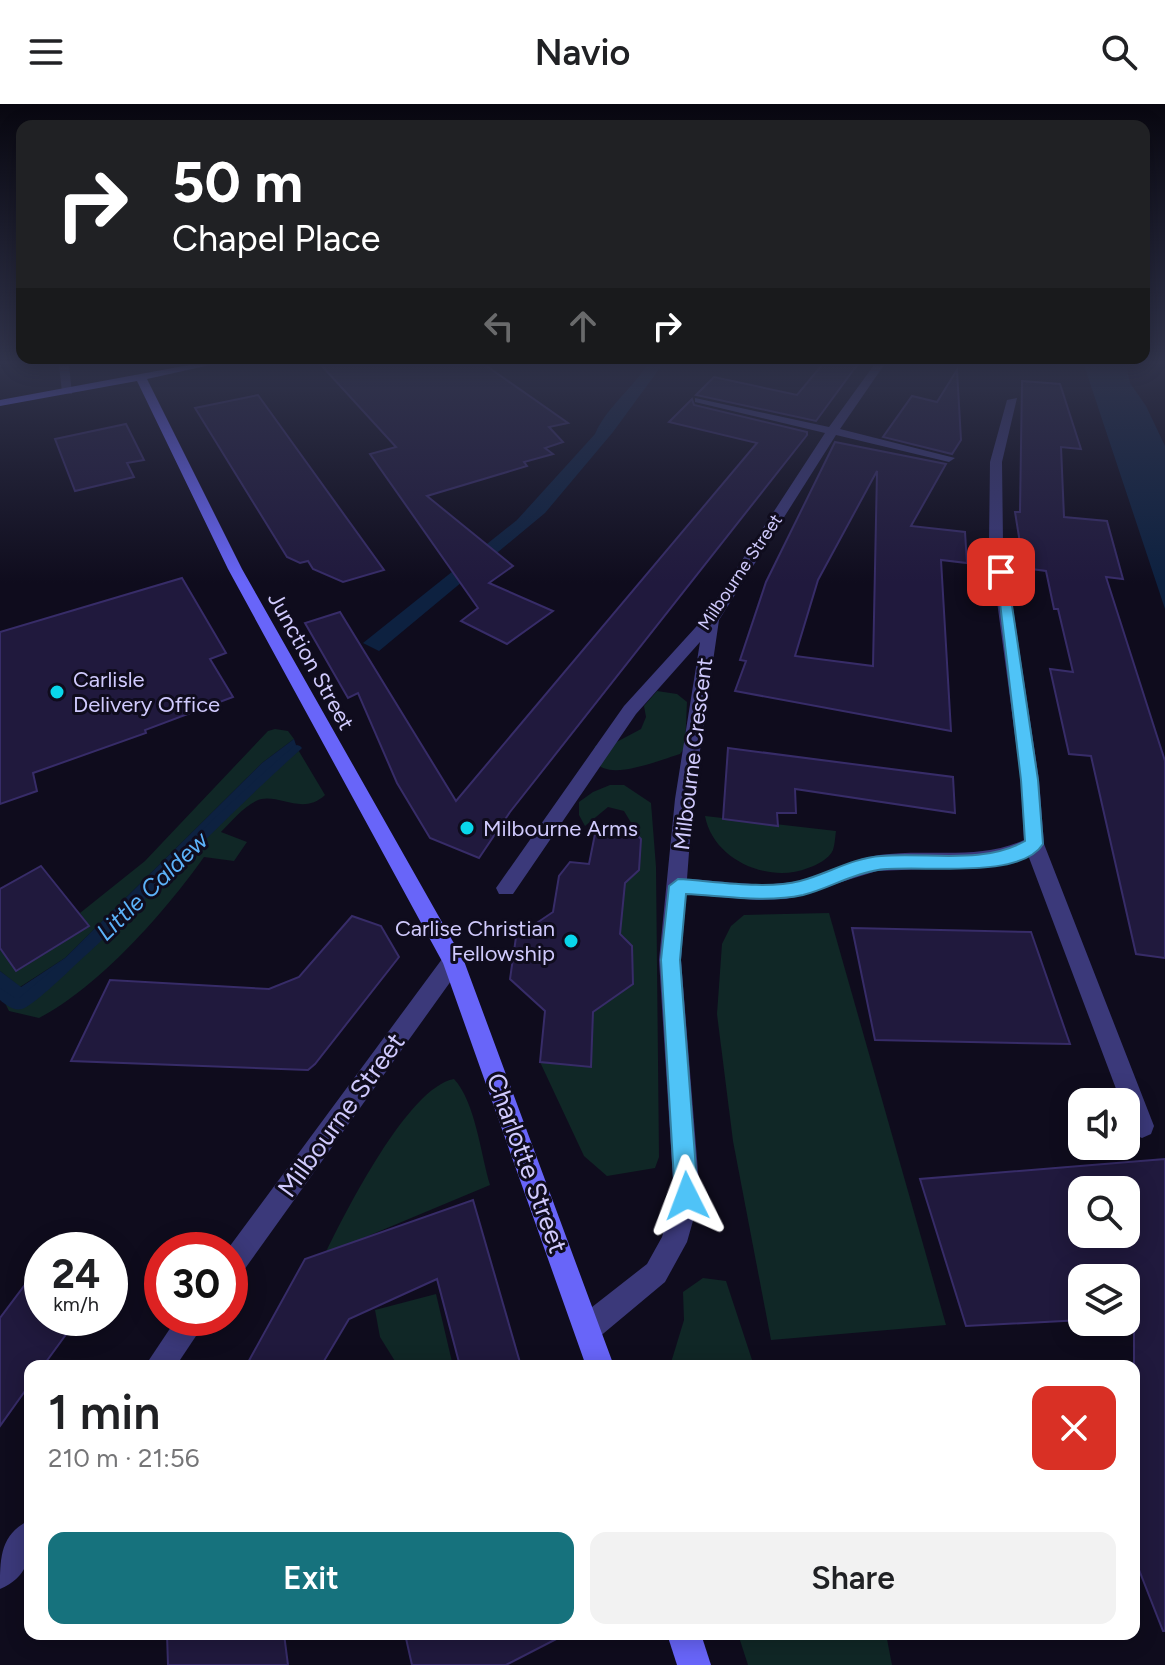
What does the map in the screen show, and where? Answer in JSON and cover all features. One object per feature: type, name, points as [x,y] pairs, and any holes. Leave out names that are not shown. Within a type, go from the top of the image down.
[{"type":"street","name":"Junction Street","points":[[170,438],[235,569],[453,961]]},
{"type":"street","name":"Milbourne Street","points":[[506,888],[630,710],[711,620],[828,438]]},
{"type":"street","points":[[866,438],[949,458]]},
{"type":"street","points":[[1003,438],[996,462],[996,542],[1030,780],[1034,844],[1142,1126]]},
{"type":"street","name":"Milbourne Crescent","points":[[588,1328],[656,1273],[674,1242],[687,1196],[670,960],[684,799],[711,620]]},
{"type":"street","points":[[678,886],[775,891],[802,888],[831,875],[878,863],[985,862],[1017,854],[1034,844]]},
{"type":"street","name":"Milbourne Street","points":[[248,1243],[453,961]]},
{"type":"street","name":"Charlotte Street","points":[[453,961],[598,1360]]},
{"type":"street","points":[[163,1360],[181,1336]]},
{"type":"street","points":[[0,1573],[24,1543]]},
{"type":"street","points":[[686,1640],[694,1665]]},
{"type":"green space","points":[[657,691],[677,694],[687,702],[685,747],[680,754],[627,769],[602,767],[595,760],[595,746],[609,746],[641,729],[646,717],[644,706]]},
{"type":"green space","points":[[268,731],[288,731],[294,739],[262,763],[65,958],[20,987],[0,971],[0,949],[16,970],[89,926],[80,913],[145,861]]},
{"type":"green space","points":[[297,748],[325,795],[307,804],[264,799],[251,804],[221,832],[247,842],[234,861],[204,857],[129,946],[85,988],[62,1004],[39,1018],[9,1011],[0,993],[12,1002],[96,942],[258,781]]},
{"type":"green space","points":[[610,785],[624,785],[651,803],[656,867],[659,1157],[655,1168],[607,1176],[584,1156],[540,1062],[590,1067],[593,1012],[633,984],[632,946],[603,918],[621,918],[625,883],[639,870],[641,839],[624,811],[608,807],[585,826],[579,815],[579,802]]},
{"type":"green space","points":[[705,816],[836,831],[834,848],[826,859],[808,868],[777,873],[760,870],[731,856],[719,845],[710,832]]},
{"type":"green space","points":[[829,913],[946,1325],[771,1340],[733,1141],[717,1014],[722,944],[731,926],[744,915]]},
{"type":"green space","points":[[454,1079],[472,1114],[490,1185],[325,1254],[362,1183],[398,1127],[436,1087]]},
{"type":"green space","points":[[703,1278],[726,1281],[752,1360],[672,1360],[684,1320],[683,1292]]},
{"type":"green space","points":[[436,1294],[452,1360],[394,1360],[380,1337],[375,1310]]},
{"type":"green space","points":[[740,1640],[887,1640],[892,1665],[748,1665]]},
{"type":"water","points":[[592,438],[608,438],[545,513],[379,651],[363,643],[517,520]]},
{"type":"water","points":[[1108,438],[1161,438],[1165,446],[1165,609]]},
{"type":"water","points":[[294,739],[297,748],[57,974],[21,1004],[12,1003],[0,993],[0,971],[21,987],[65,958],[262,763]]},
{"type":"building","points":[[133,438],[144,460],[127,463],[134,477],[75,491],[55,439]]},
{"type":"building","points":[[213,438],[289,438],[384,570],[343,582],[313,569],[308,561],[300,563],[287,557]]},
{"type":"building","points":[[388,438],[559,438],[563,442],[545,448],[553,454],[524,462],[527,466],[427,496],[513,566],[489,583],[553,611],[507,644],[461,621],[478,608],[370,454],[396,447]]},
{"type":"building","points":[[735,438],[805,438],[510,812],[479,858],[430,838],[397,783],[358,693],[348,698],[305,623],[340,612],[456,801],[757,443]]},
{"type":"building","points":[[886,438],[961,438],[952,454]]},
{"type":"building","points":[[1021,438],[1077,438],[1081,449],[1061,447],[1064,517],[1107,521],[1123,579],[1106,577],[1165,761],[1165,958],[1136,954],[1091,756],[1069,754],[1050,669],[1073,672],[1046,571],[1024,568],[1015,512],[1020,512]]},
{"type":"building","points":[[835,442],[946,464],[911,526],[965,532],[967,563],[941,560],[951,731],[735,691],[746,661],[740,660],[766,582]],"holes":[[[877,471],[873,666],[795,656],[818,580]]]},
{"type":"building","name":"Carlisle Delivery Office","points":[[182,578],[226,653],[210,659],[233,697],[145,730],[146,733],[33,773],[37,791],[0,804],[0,632]]},
{"type":"building","points":[[728,748],[953,777],[955,813],[795,789],[796,813],[777,813],[778,826],[723,819]]},
{"type":"building","name":"Carlise Christian Fellowship","points":[[609,824],[629,826],[641,839],[639,870],[625,883],[620,934],[632,946],[633,984],[593,1012],[591,1067],[540,1062],[545,1011],[510,979],[516,937],[553,912],[559,876],[570,862],[589,864],[595,834],[600,827]]},
{"type":"building","points":[[41,866],[89,926],[16,971],[0,948],[0,889]]},
{"type":"building","points":[[352,916],[381,926],[399,957],[308,1070],[71,1061],[110,980],[269,989],[299,977]]},
{"type":"building","points":[[852,928],[1031,932],[1070,1044],[875,1040]]},
{"type":"building","points":[[1165,1159],[1165,1631],[1140,1572],[1140,1360],[1134,1360],[1134,1336],[1140,1336],[1140,1264],[1068,1264],[1068,1321],[966,1326],[920,1179]]},
{"type":"building","points":[[473,1200],[519,1360],[458,1360],[437,1279],[349,1319],[325,1360],[249,1360],[305,1259]]},
{"type":"building","points":[[24,1286],[24,1336],[65,1336],[47,1360],[24,1360],[24,1392],[0,1426],[0,1318]]},
{"type":"building","points":[[167,1640],[285,1640],[288,1665],[168,1665]]},
{"type":"building","points":[[406,1640],[554,1640],[506,1665],[412,1665]]},
{"type":"waterway","name":"Little Caldew","points":[[0,993],[12,1003],[21,1004],[92,942],[297,748]]},
{"type":"place","name":"Carlisle Delivery Office","points":[[57,692]]},
{"type":"place","name":"Milbourne Arms","points":[[467,828]]},
{"type":"place","name":"Carlise Christian Fellowship","points":[[571,941]]},
{"type":"route","points":[[687,1196],[670,960],[678,886],[775,891],[802,888],[831,875],[878,863],[985,862],[1017,854],[1034,844],[1030,780],[1001,572]]}]
